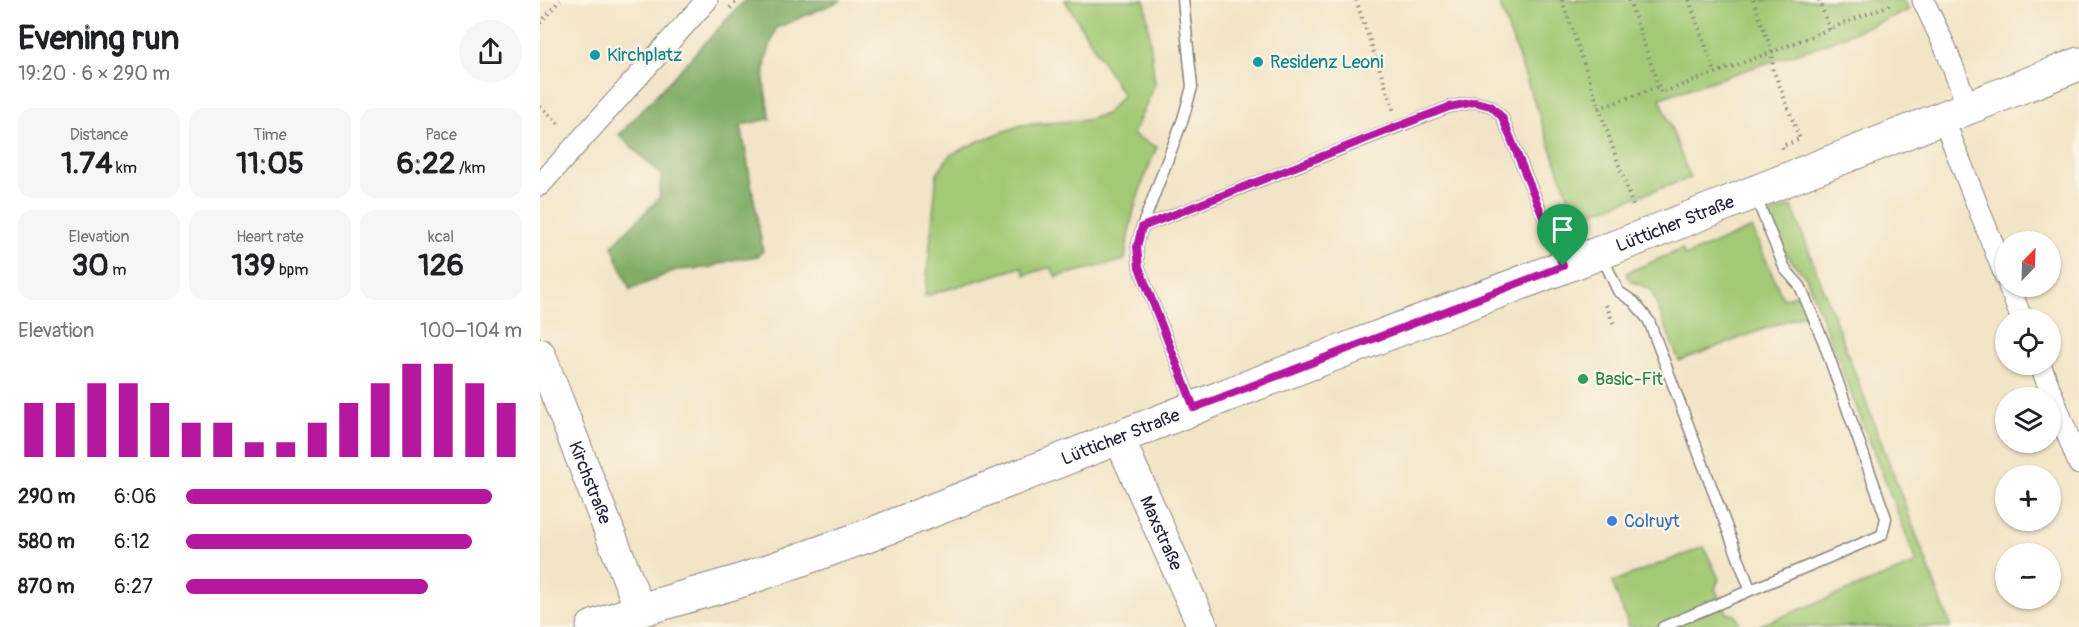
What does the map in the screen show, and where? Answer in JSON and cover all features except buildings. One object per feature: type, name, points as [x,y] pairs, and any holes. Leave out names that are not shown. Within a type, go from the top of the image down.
[{"type":"main road","name":"Lütticher Straße","points":[[593,627],[867,536],[1644,236],[2079,64]]},
{"type":"street","points":[[540,185],[707,0]]},
{"type":"street","points":[[1923,0],[1946,49],[1955,112],[1995,242]]},
{"type":"street","name":"Kirchstraße","points":[[540,354],[640,610]]},
{"type":"street","points":[[2044,375],[2079,464]]},
{"type":"street","name":"Maxstraße","points":[[1119,438],[1203,627]]},
{"type":"lane","points":[[1183,0],[1192,87],[1183,119],[1142,227],[1137,247],[1139,267],[1194,408]]},
{"type":"lane","points":[[1142,227],[1449,107],[1475,102],[1491,106],[1502,117],[1563,266]]},
{"type":"lane","points":[[1663,627],[1882,535],[1886,518],[1824,343],[1800,286],[1785,270],[1754,192]]},
{"type":"lane","points":[[1600,252],[1618,291],[1634,302],[1649,321],[1750,589]]},
{"type":"path","points":[[540,23],[560,0]]},
{"type":"path","points":[[1356,0],[1399,126]]},
{"type":"path","points":[[1562,0],[1644,236]]},
{"type":"path","points":[[1629,0],[1660,93],[1830,30],[1892,4]]},
{"type":"path","points":[[1689,0],[1715,72]]},
{"type":"path","points":[[1753,0],[1772,52],[1773,69],[1798,132]]},
{"type":"path","points":[[1819,0],[1830,30]]},
{"type":"path","points":[[1599,108],[1659,87]]},
{"type":"path","points":[[1603,299],[1615,327]]},
{"type":"green space","points":[[745,0],[842,0],[776,28],[766,59],[764,83],[770,119],[741,125],[763,251],[758,256],[732,260],[708,268],[676,270],[630,290],[612,246],[659,198],[661,175],[619,135]]},
{"type":"green space","points":[[1065,0],[1145,0],[1155,84],[1133,135],[1157,147],[1136,202],[1125,260],[1056,277],[1051,267],[1025,275],[1022,267],[925,296],[937,173],[950,155],[1021,125],[1086,120],[1106,114],[1123,95]]},
{"type":"green space","points":[[1498,0],[1904,0],[1909,10],[1822,45],[1660,98],[1690,178],[1576,218]]},
{"type":"green space","points":[[1792,206],[1951,627],[1756,627],[1917,563],[1806,277],[1782,249],[1767,215]]},
{"type":"green space","points":[[1752,228],[1783,299],[1798,294],[1807,313],[1679,361],[1651,290],[1629,280],[1626,273],[1682,249],[1685,256]]},
{"type":"green space","points":[[1704,547],[1719,579],[1715,589],[1727,613],[1735,615],[1741,627],[1629,627],[1612,582]]},
{"type":"place","name":"Kirchplatz","points":[[595,55]]},
{"type":"place","name":"Residenz Leoni","points":[[1258,62]]},
{"type":"place","name":"Basic-Fit","points":[[1583,379]]},
{"type":"place","name":"Colruyt","points":[[1612,521]]},
{"type":"route","points":[[1475,102],[1491,106],[1502,117],[1563,266],[1194,408],[1139,267],[1137,247],[1142,227],[1449,107],[1475,102]]}]
